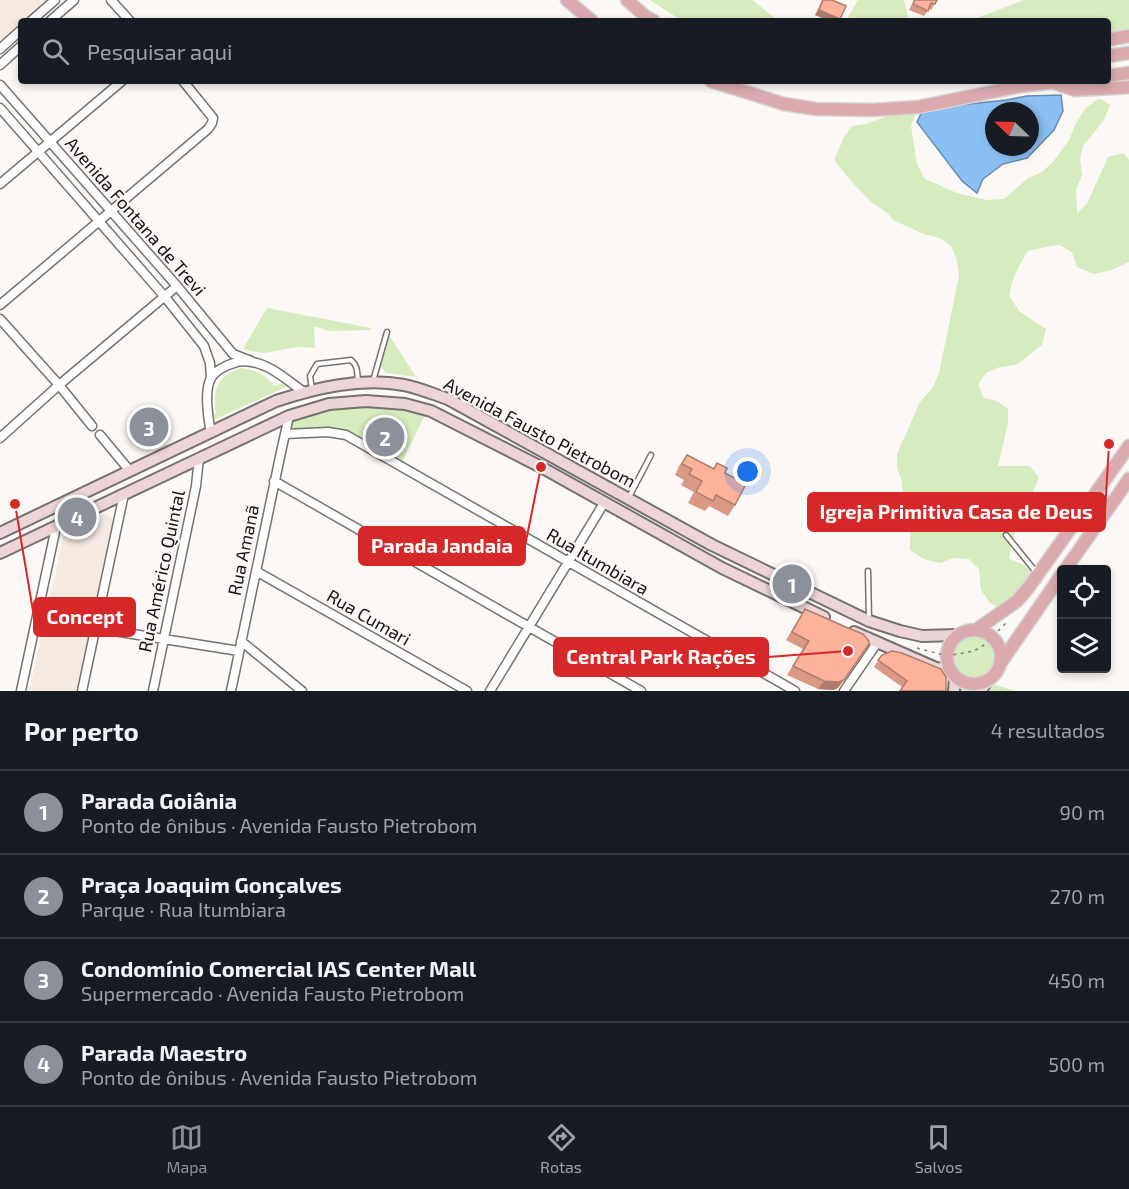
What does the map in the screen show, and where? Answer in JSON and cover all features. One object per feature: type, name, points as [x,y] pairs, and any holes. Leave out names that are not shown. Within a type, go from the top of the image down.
[{"type":"main road","points":[[567,0],[588,18]]},
{"type":"main road","points":[[627,0],[649,18]]},
{"type":"main road","points":[[1111,39],[1129,36]]},
{"type":"main road","points":[[1111,56],[1129,53]]},
{"type":"main road","points":[[1111,76],[1129,73]]},
{"type":"main road","points":[[721,84],[784,104],[816,109],[872,110],[918,107],[1040,84]]},
{"type":"main road","points":[[1064,84],[1075,90],[1129,87]]},
{"type":"main road","name":"Avenida Fausto Pietrobom","points":[[0,533],[276,401],[308,391],[358,383],[403,385],[448,399],[712,545],[869,621],[922,636],[958,635]]},
{"type":"main road","name":"Avenida Fausto Pietrobom","points":[[0,553],[289,416],[328,404],[366,401],[405,404],[431,411],[541,467],[722,568],[877,643],[952,673]]},
{"type":"main road","points":[[976,630],[1017,601],[1129,446]]},
{"type":"main road","points":[[1069,565],[1129,480]]},
{"type":"main road","points":[[952,673],[962,682],[983,687],[997,673],[1002,661],[1057,581]]},
{"type":"main road","points":[[954,691],[947,656],[958,635],[976,630],[987,633],[995,640],[1002,661]]},
{"type":"street","points":[[34,18],[55,0]]},
{"type":"street","points":[[53,18],[74,0]]},
{"type":"street","points":[[111,0],[127,18]]},
{"type":"street","points":[[0,49],[18,33]]},
{"type":"street","points":[[0,65],[18,49]]},
{"type":"street","points":[[0,184],[119,84]]},
{"type":"street","points":[[0,305],[208,129],[213,118],[186,84]]},
{"type":"street","name":"Avenida Fontana de Trevi","points":[[0,85],[177,286],[233,354],[265,367],[308,391]]},
{"type":"street","name":"Avenida Fontana de Trevi","points":[[0,108],[165,297],[204,346],[210,363],[211,378],[207,397],[207,417],[211,433]]},
{"type":"street","points":[[0,438],[177,286]]},
{"type":"street","points":[[0,319],[92,426]]},
{"type":"street","points":[[211,378],[226,365],[251,361]]},
{"type":"street","name":"Rua Amanã","points":[[231,691],[289,416]]},
{"type":"street","name":"Rua Itumbiara","points":[[285,434],[328,432],[346,435],[795,691]]},
{"type":"street","points":[[100,435],[130,471]]},
{"type":"street","name":"Rua Américo Quintal","points":[[153,691],[196,486],[199,458]]},
{"type":"street","points":[[274,481],[641,691]]},
{"type":"street","points":[[82,691],[124,494]]},
{"type":"street","points":[[490,691],[604,503]]},
{"type":"street","points":[[21,691],[56,527]]},
{"type":"street","name":"Rua Cumari","points":[[256,571],[467,691]]},
{"type":"street","points":[[95,628],[238,651]]},
{"type":"street","points":[[241,641],[302,691]]},
{"type":"street","points":[[844,691],[877,643]]},
{"type":"lane","points":[[373,382],[387,332]]},
{"type":"lane","points":[[308,391],[312,369],[317,364],[351,360],[357,368],[358,383]]},
{"type":"lane","points":[[628,498],[651,455]]},
{"type":"lane","points":[[1006,535],[1038,574]]},
{"type":"lane","points":[[868,571],[869,621]]},
{"type":"path","points":[[947,656],[974,651],[984,645]]},
{"type":"shaded area","points":[[0,0],[48,0],[27,18],[18,18],[18,27],[0,42]]},
{"type":"shaded area","points":[[104,514],[111,517],[114,524],[76,691],[29,691],[63,538],[70,530]]},
{"type":"green space","points":[[650,0],[752,0],[775,18],[677,18]]},
{"type":"green space","points":[[858,0],[904,0],[908,18],[848,18]]},
{"type":"green space","points":[[1024,0],[1129,0],[1129,35],[1111,37],[1111,18],[977,18]]},
{"type":"green space","points":[[1099,98],[1110,105],[1104,120],[1083,146],[1080,160],[1082,175],[1076,190],[1077,213],[1087,204],[1108,157],[1124,153],[1129,160],[1129,262],[1094,274],[1077,267],[1072,252],[1060,245],[1028,251],[1016,272],[1009,295],[1019,311],[1046,329],[1042,345],[1016,365],[1000,367],[986,373],[978,384],[984,398],[997,401],[1008,409],[1008,423],[998,466],[1030,466],[1039,478],[1011,542],[1009,559],[1024,565],[1037,577],[1005,610],[990,603],[981,590],[979,569],[969,559],[954,558],[940,563],[924,559],[910,550],[910,532],[903,515],[902,482],[897,468],[897,454],[920,402],[933,387],[939,373],[959,276],[957,260],[951,246],[940,238],[924,234],[895,221],[871,202],[834,160],[844,137],[852,126],[867,124],[902,110],[917,111],[911,126],[917,164],[925,179],[957,193],[986,200],[1004,199],[1028,178],[1042,172],[1053,162],[1069,140],[1085,109]]},
{"type":"green space","points":[[267,308],[371,328],[371,330],[329,331],[314,326],[315,348],[297,347],[264,353],[244,350]]},
{"type":"green space","points":[[387,332],[416,377],[386,373],[378,364]]},
{"type":"green space","points":[[241,368],[260,373],[274,386],[283,383],[288,386],[211,421],[211,416],[216,413],[215,397],[218,384],[227,375]]},
{"type":"green space","points":[[391,407],[425,415],[402,462],[347,431],[325,429],[288,431],[292,419],[331,408]]},
{"type":"green space","points":[[974,635],[990,642],[997,658],[990,674],[974,681],[958,674],[951,658],[958,642]]},
{"type":"green space","points":[[955,677],[970,685],[986,682],[1015,691],[954,691]]},
{"type":"water","points":[[1061,95],[1063,111],[1054,130],[1039,146],[1039,102],[988,102],[1027,96]]},
{"type":"water","points":[[985,102],[985,156],[1029,156],[1003,164],[983,179],[977,193],[962,181],[917,122],[923,109]]},
{"type":"building","points":[[823,0],[832,0],[846,6],[840,18],[819,10]]},
{"type":"building","points":[[915,0],[937,0],[935,4],[931,3],[928,11],[913,4]]},
{"type":"building","points":[[687,455],[714,469],[717,463],[727,468],[725,473],[746,484],[735,505],[716,495],[713,501],[696,492],[702,481],[689,474],[692,469],[682,464]]},
{"type":"building","points":[[805,609],[863,634],[869,641],[844,680],[824,681],[793,666],[809,641],[792,632]]},
{"type":"building","points":[[892,651],[941,669],[946,677],[946,691],[900,691],[907,681],[878,660],[882,655]]},
{"type":"place","name":"Condomínio Comercial IAS Center Mall","points":[[149,427]]},
{"type":"place","name":"Praça Joaquim Gonçalves","points":[[385,437]]},
{"type":"place","name":"Igreja Primitiva Casa de Deus","points":[[1109,444]]},
{"type":"place","name":"Parada Jandaia","points":[[541,467]]},
{"type":"place","name":"Concept","points":[[15,504]]},
{"type":"place","name":"Parada Maestro","points":[[77,517]]},
{"type":"place","name":"Parada Goiânia","points":[[792,584]]},
{"type":"place","name":"Central Park Rações","points":[[848,651]]}]
